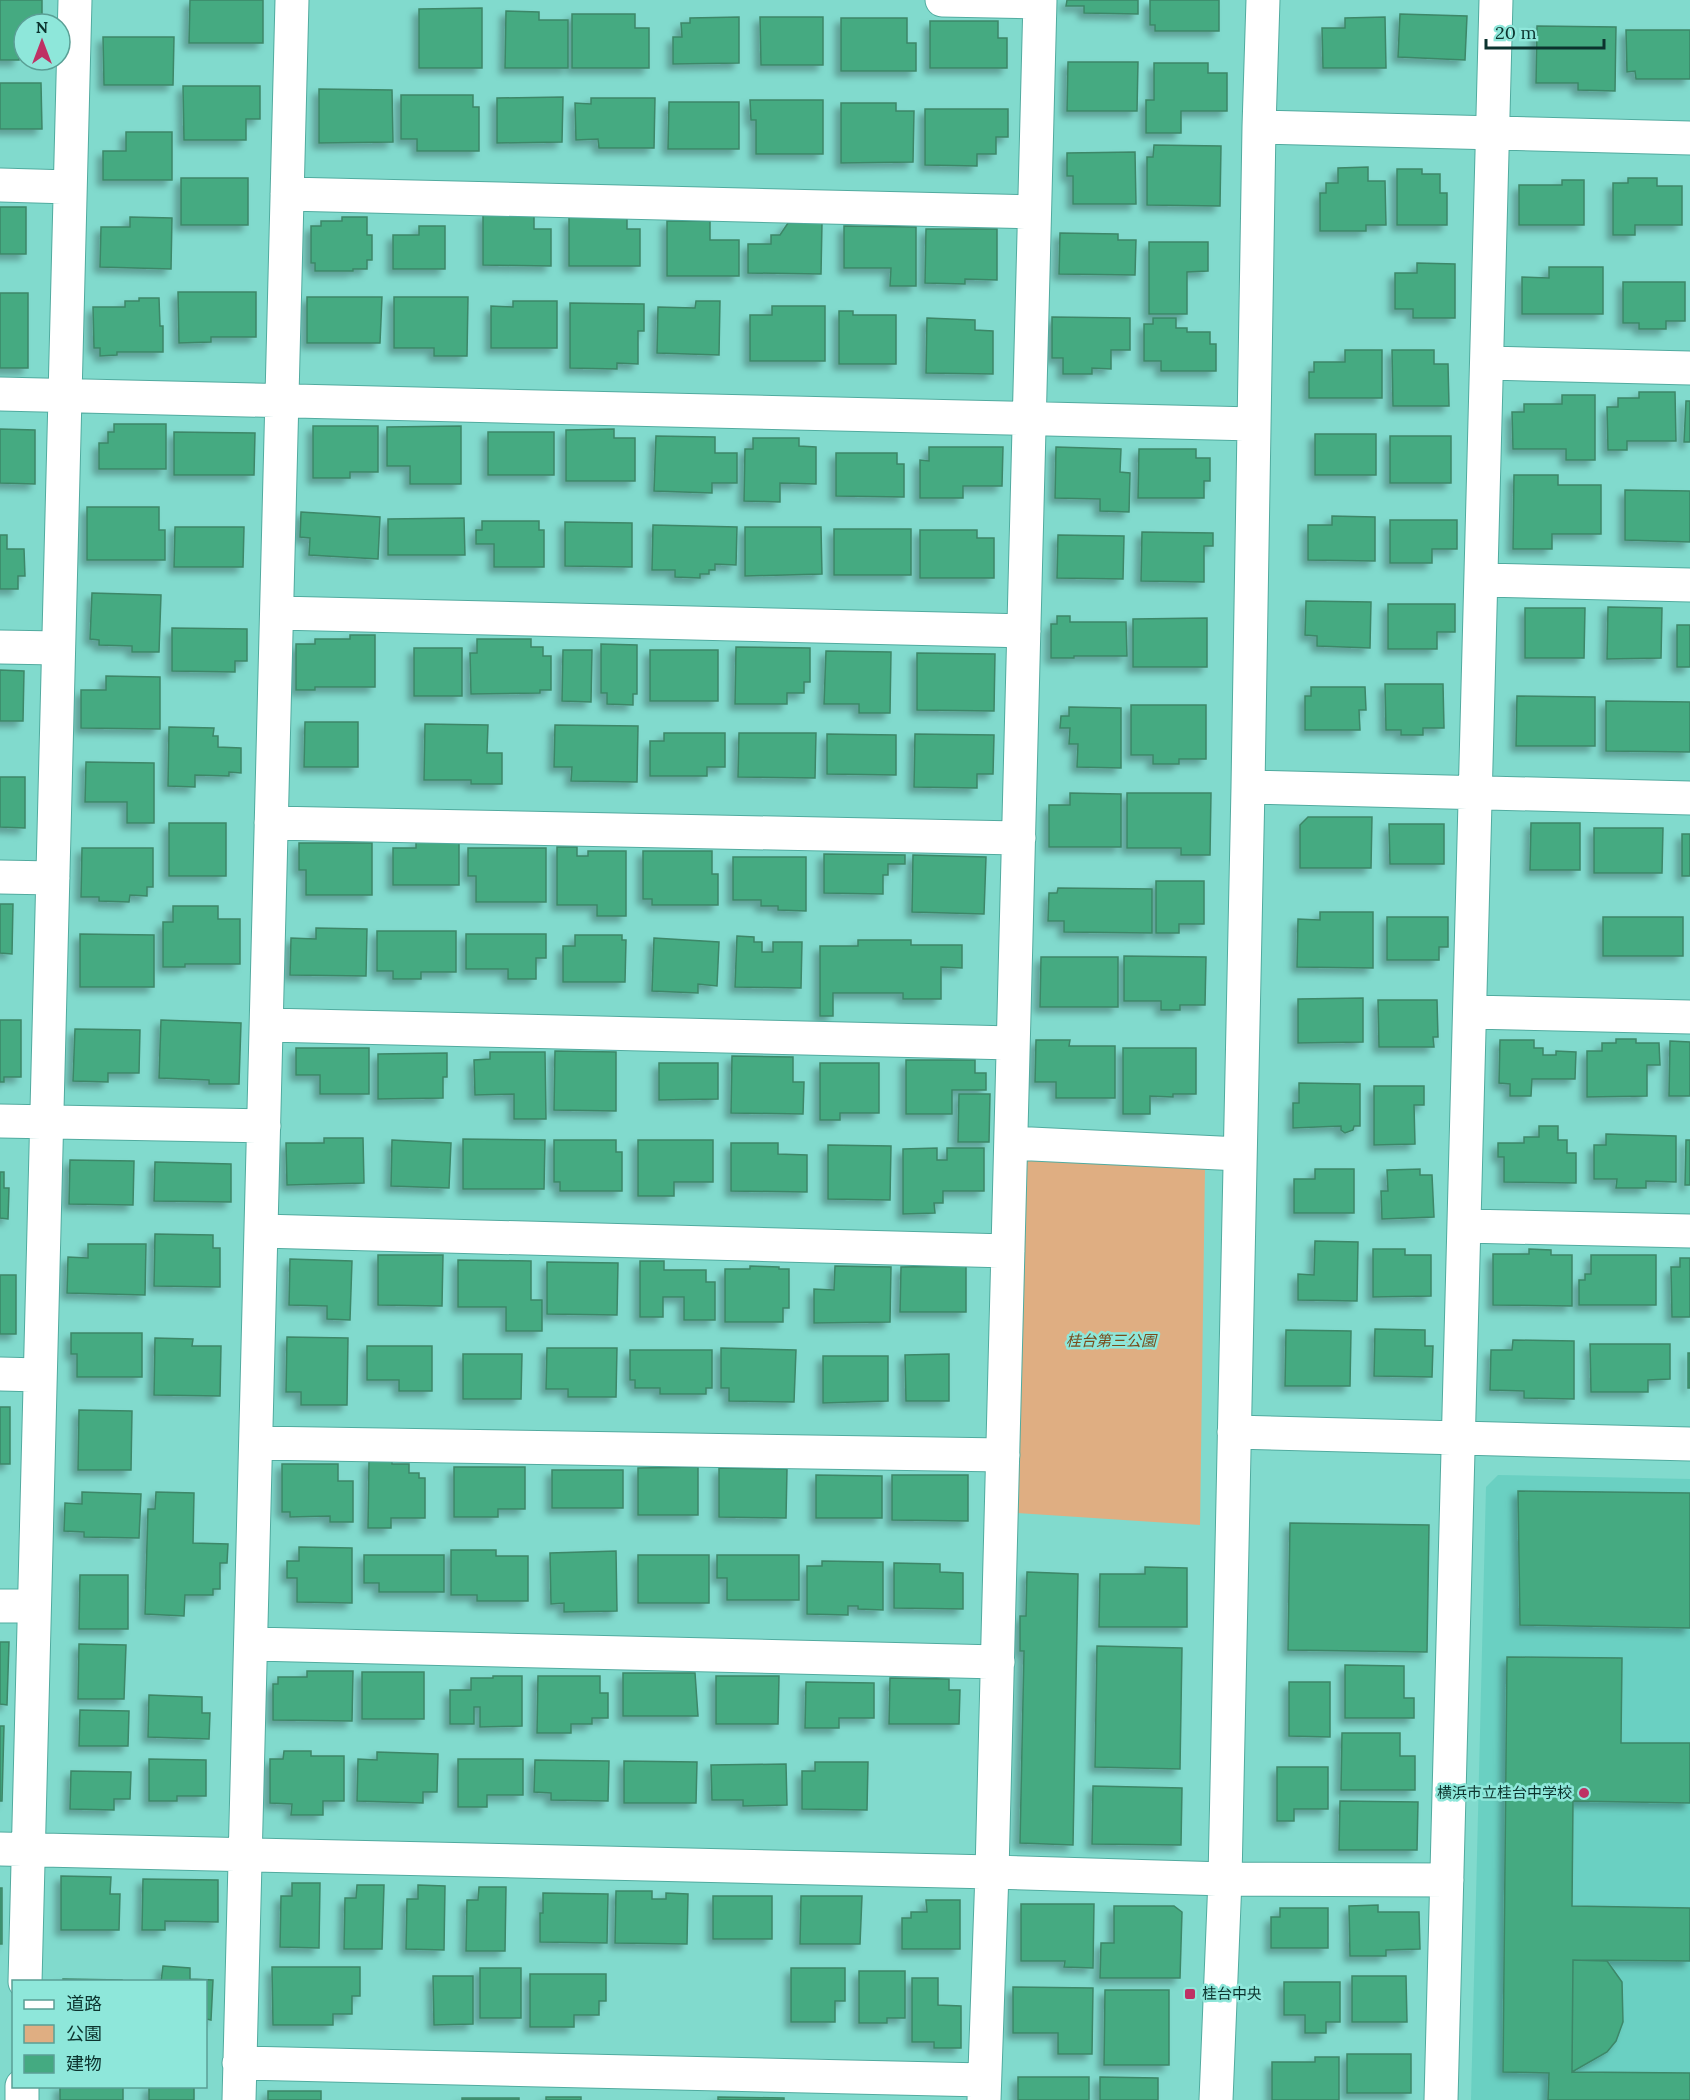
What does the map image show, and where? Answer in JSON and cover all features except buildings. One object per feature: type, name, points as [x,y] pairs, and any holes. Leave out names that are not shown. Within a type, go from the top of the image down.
[{"type":"street","points":[[25,1980],[14,1850],[34,1606],[75,0]]},
{"type":"street","points":[[239,2100],[292,0]]},
{"type":"street","points":[[239,2063],[984,2090],[998,1662],[1040,1],[942,0]]},
{"type":"street","points":[[1216,2100],[1225,1879],[1263,0]]},
{"type":"street","points":[[1441,2100],[1496,0]]},
{"type":"street","points":[[1259,127],[1690,138]]},
{"type":"street","points":[[0,185],[70,187]]},
{"type":"street","points":[[287,194],[1034,212]]},
{"type":"street","points":[[1488,363],[1690,368]]},
{"type":"street","points":[[0,394],[1254,424]]},
{"type":"street","points":[[1482,580],[1690,585]]},
{"type":"street","points":[[277,613],[1024,631]]},
{"type":"street","points":[[0,647],[58,648]]},
{"type":"street","points":[[1248,787],[1690,798]]},
{"type":"street","points":[[271,823],[1019,838]]},
{"type":"street","points":[[0,877],[52,878]]},
{"type":"street","points":[[1470,1012],[1690,1017]]},
{"type":"street","points":[[267,1025],[1013,1043]]},
{"type":"street","points":[[0,1120],[264,1126]]},
{"type":"street","points":[[1011,1143],[1240,1154]]},
{"type":"street","points":[[1464,1226],[1690,1231]]},
{"type":"street","points":[[261,1231],[1008,1251]]},
{"type":"street","points":[[0,1374],[40,1375]]},
{"type":"street","points":[[1234,1432],[1690,1444]]},
{"type":"street","points":[[256,1443],[1003,1455]]},
{"type":"street","points":[[0,1606],[34,1606]]},
{"type":"street","points":[[251,1644],[998,1662]]},
{"type":"street","points":[[14,1850],[1225,1879],[1447,1880]]},
{"type":"shaded area","name":"横浜市立桂台中学校","points":[[1498,1475],[1690,1479],[1690,2100],[1471,2100],[1486,1487]]},
{"type":"green space","name":"桂台第三公園","points":[[1022,1157],[1205,1168],[1200,1525],[1017,1513]]},
{"type":"place","name":"横浜市立桂台中学校","points":[[1584,1793]]},
{"type":"place","name":"桂台中央","points":[[1190,1994]]}]
